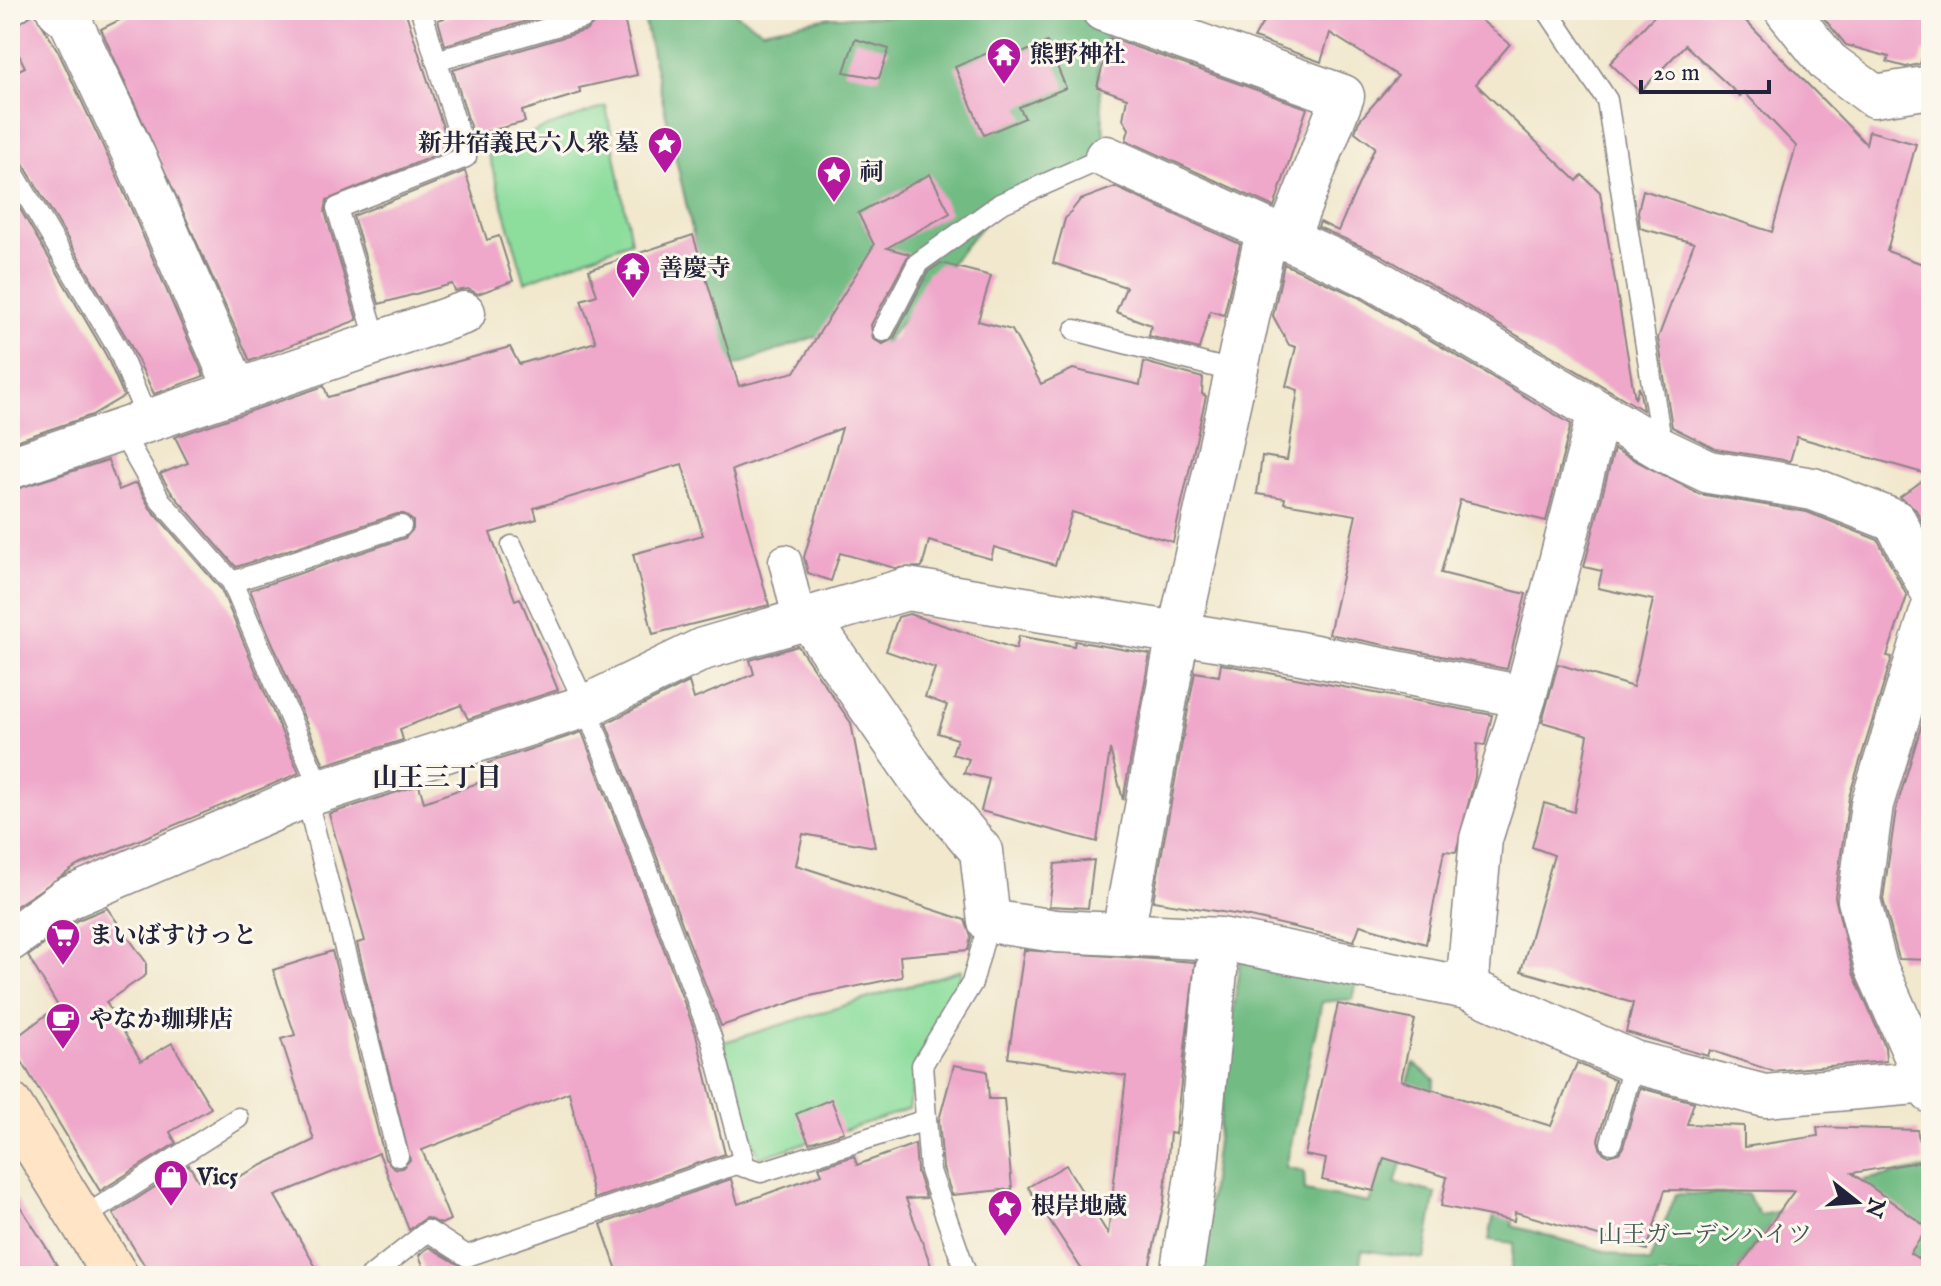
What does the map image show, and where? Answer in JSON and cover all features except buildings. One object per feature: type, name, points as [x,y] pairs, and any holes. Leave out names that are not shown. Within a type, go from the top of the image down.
[{"type":"main road","points":[[10,1105],[116,1276]]},
{"type":"street","points":[[1103,10],[1343,96],[1277,236],[1236,372],[1179,634],[1123,933]]},
{"type":"street","points":[[1786,10],[1828,62],[1874,96],[1931,87]]},
{"type":"street","points":[[76,13],[236,390]]},
{"type":"street","points":[[1106,157],[1369,276],[1663,450],[1709,472],[1813,489],[1895,521],[1931,590]]},
{"type":"street","points":[[10,468],[464,313]]},
{"type":"street","points":[[1467,988],[1481,839],[1525,697],[1550,576],[1599,412]]},
{"type":"street","points":[[785,561],[797,610],[809,619],[919,778],[981,851],[989,921],[1056,931],[1221,939],[1467,988],[1634,1062],[1765,1096],[1930,1087],[1876,967],[1859,900],[1872,804],[1925,654],[1931,612]]},
{"type":"street","points":[[10,940],[66,899],[313,794],[586,706],[703,649],[907,589],[1179,634],[1296,647],[1525,697]]},
{"type":"street","points":[[1181,1276],[1196,1175],[1216,971]]},
{"type":"lane","points":[[10,16],[20,10]]},
{"type":"lane","points":[[377,342],[337,208],[466,157],[421,10]]},
{"type":"lane","points":[[1547,10],[1607,100],[1663,450]]},
{"type":"lane","points":[[436,61],[583,18]]},
{"type":"lane","points":[[883,331],[918,263],[1000,204],[1106,157]]},
{"type":"lane","points":[[13,177],[118,349],[134,426],[160,500],[232,582],[313,794],[398,1156]]},
{"type":"lane","points":[[1075,330],[1236,372]]},
{"type":"lane","points":[[232,582],[401,526]]},
{"type":"lane","points":[[512,546],[586,706],[711,1037],[745,1167]]},
{"type":"lane","points":[[967,1276],[930,1171],[922,1065],[972,983],[989,921]]},
{"type":"lane","points":[[1611,1143],[1634,1062]]},
{"type":"lane","points":[[81,1219],[238,1118]]},
{"type":"lane","points":[[371,1276],[428,1231],[467,1256],[736,1164],[761,1172],[926,1120]]},
{"type":"green space","points":[[642,10],[730,10],[762,30],[830,17],[901,16],[909,10],[1066,10],[1110,23],[1098,66],[1106,157],[1000,204],[865,366],[814,337],[724,370]]},
{"type":"green space","points":[[606,106],[631,241],[525,282],[487,149]]},
{"type":"green space","points":[[1242,943],[1360,970],[1353,999],[1322,1002],[1286,1167],[1304,1171],[1305,1191],[1369,1203],[1414,1063],[1435,1080],[1424,1129],[1411,1133],[1395,1183],[1436,1193],[1424,1259],[1362,1250],[1358,1276],[1200,1275]]},
{"type":"green space","points":[[961,970],[958,993],[916,1063],[909,1109],[759,1158],[721,1043]]},
{"type":"green space","name":"山王ガーデンハイツ","points":[[1504,1163],[1515,1207],[1512,1226],[1649,1263],[1676,1194],[1747,1194],[1760,1215],[1809,1206],[1820,1188],[1927,1168],[1931,1180],[1931,1267],[1910,1253],[1774,1219],[1733,1276],[1510,1276],[1514,1243],[1489,1240]]},
{"type":"place","name":"熊野神社","points":[[1004,86]]},
{"type":"place","name":"新井宿義民六人衆 墓","points":[[665,175]]},
{"type":"place","name":"祠","points":[[834,204]]},
{"type":"place","name":"善慶寺","points":[[633,300]]},
{"type":"place","name":"まいばすけっと","points":[[63,967]]},
{"type":"place","name":"やなか珈琲店","points":[[63,1051]]},
{"type":"place","name":"Vic5","points":[[171,1208]]},
{"type":"place","name":"根岸地蔵","points":[[1005,1238]]},
{"type":"district","name":"山王三丁目","points":[[437,778]]}]
